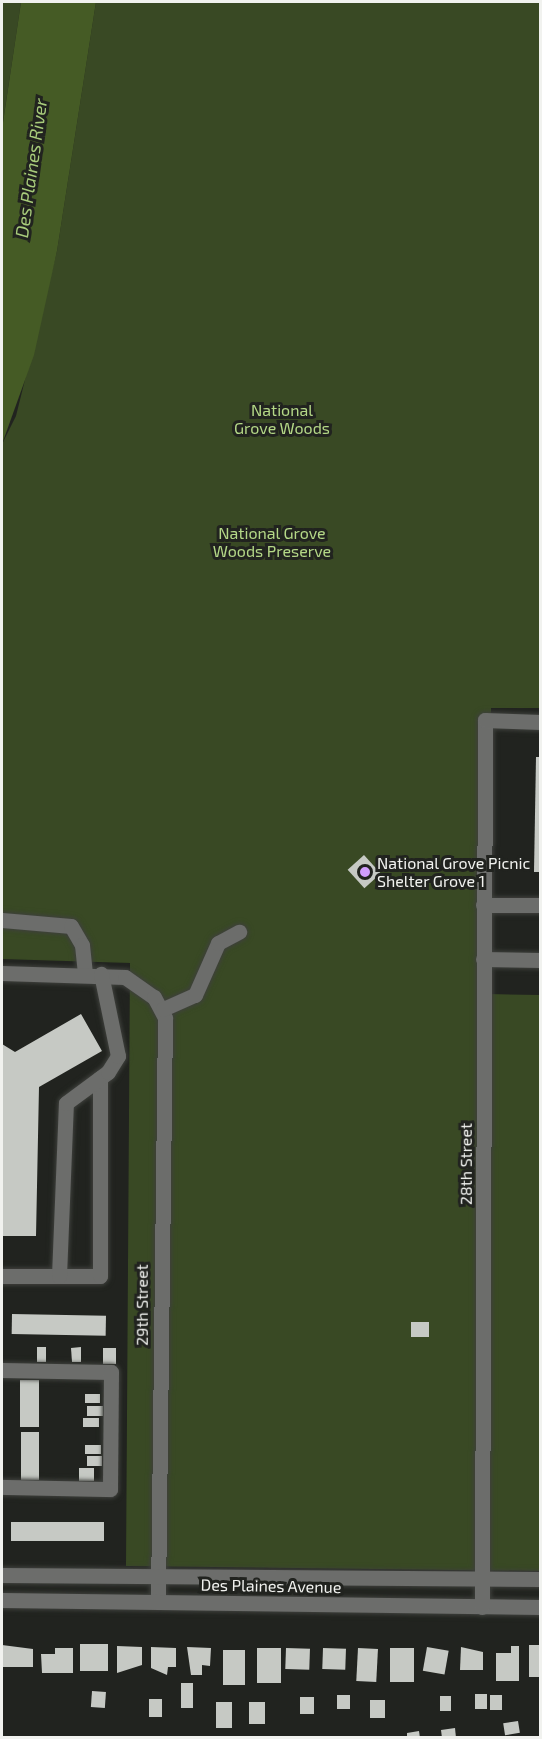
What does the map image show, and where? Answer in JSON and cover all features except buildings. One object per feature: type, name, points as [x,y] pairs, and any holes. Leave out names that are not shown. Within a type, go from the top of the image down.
[{"type":"street","name":"28th Street","points":[[482,1607],[484,720],[540,722]]},
{"type":"street","points":[[483,904],[540,905]]},
{"type":"street","points":[[2,920],[71,926],[82,945],[93,974],[118,1056],[100,1078],[74,1092],[63,1116],[59,1276]]},
{"type":"street","points":[[2,973],[93,974],[134,981],[163,1009],[198,992],[218,943],[239,932]]},
{"type":"street","points":[[483,959],[540,960]]},
{"type":"street","name":"29th Street","points":[[158,1602],[163,1009]]},
{"type":"street","points":[[2,1276],[100,1276],[100,1078]]},
{"type":"street","points":[[2,1370],[111,1372],[110,1489],[2,1487]]},
{"type":"street","name":"Des Plaines Avenue","points":[[2,1575],[540,1579]]},
{"type":"street","name":"Des Plaines Avenue","points":[[2,1600],[540,1607]]},
{"type":"green space","points":[[2,2],[21,2],[2,129]]},
{"type":"green space","name":"National Grove Woods","points":[[96,2],[540,2],[540,708],[491,708],[488,994],[540,995],[540,1571],[126,1566],[130,963],[2,959],[2,444],[16,416],[57,251]]},
{"type":"water","name":"Des Plaines River","points":[[21,2],[96,2],[57,251],[34,355],[2,444],[2,129]]},
{"type":"place","name":"National Grove Picnic Shelter Grove 1","points":[[365,872]]},
{"type":"park label","name":"National Grove Woods Preserve","points":[[272,542]]}]
